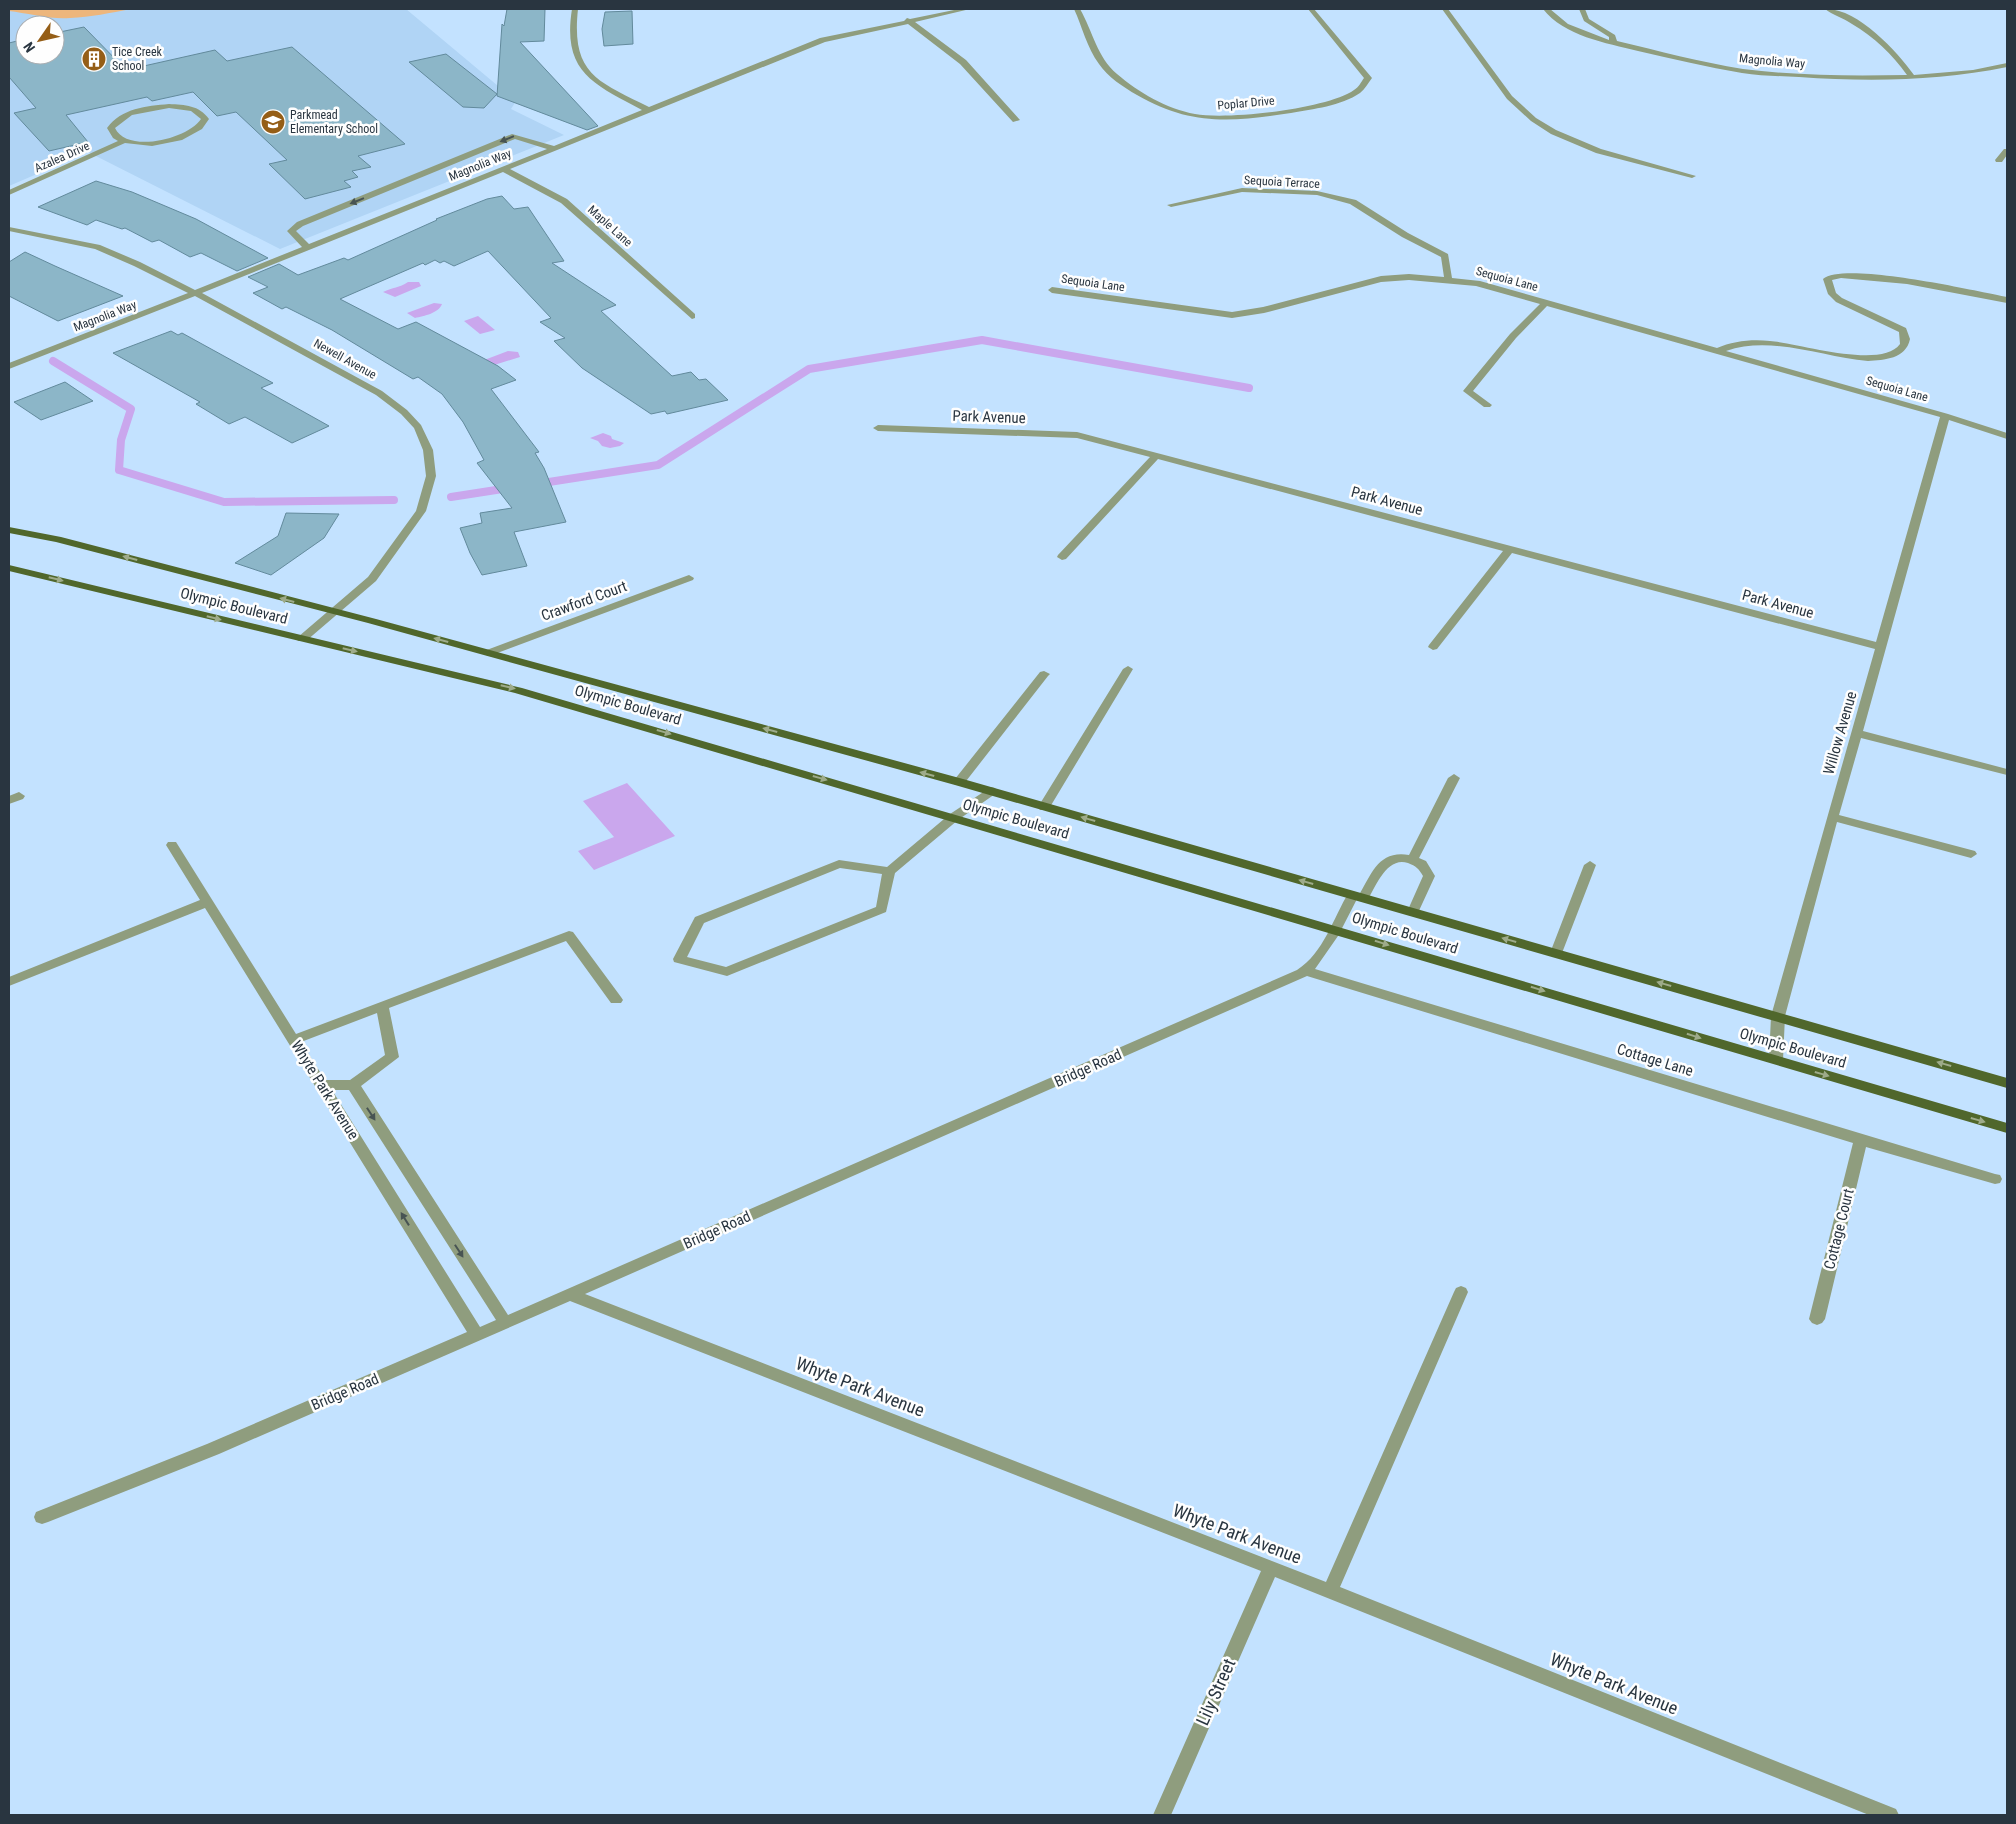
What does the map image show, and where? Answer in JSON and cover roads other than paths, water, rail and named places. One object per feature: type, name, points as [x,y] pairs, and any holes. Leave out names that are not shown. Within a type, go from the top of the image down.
[{"type":"main road","name":"Olympic Boulevard","points":[[9,530],[57,539],[335,612],[959,782],[2007,1083]]},
{"type":"main road","name":"Olympic Boulevard","points":[[9,568],[518,690],[1336,929],[2007,1128]]},
{"type":"street","points":[[575,9],[573,18],[574,56],[584,71],[600,85],[648,110]]},
{"type":"street","name":"Magnolia Way","points":[[9,366],[823,40],[907,20],[968,9]]},
{"type":"street","name":"Poplar Drive","points":[[1077,9],[1093,50],[1108,70],[1163,106],[1195,116],[1228,119],[1336,101],[1356,92],[1368,78],[1310,9]]},
{"type":"street","points":[[1445,9],[1472,49],[1514,103],[1543,126],[1571,140],[1603,151],[1692,176]]},
{"type":"street","name":"Magnolia Way","points":[[1546,9],[1566,25],[1583,34],[1698,63],[1745,72],[1844,78],[1974,72],[2007,65]]},
{"type":"street","points":[[1582,9],[1586,20],[1608,32],[1612,36],[1613,42]]},
{"type":"street","points":[[1828,9],[1865,28],[1883,41],[1900,58],[1912,76]]},
{"type":"street","points":[[907,20],[963,62],[1016,120]]},
{"type":"street","points":[[161,107],[184,107],[203,114],[206,119],[204,125],[197,131],[174,140],[144,143],[124,141],[116,137],[111,128],[115,122],[138,111],[161,107]]},
{"type":"street","points":[[308,247],[291,231],[300,224],[515,136],[553,148]]},
{"type":"street","name":"Azalea Drive","points":[[9,193],[124,141]]},
{"type":"street","points":[[1999,160],[2007,151]]},
{"type":"street","name":"Maple Lane","points":[[502,168],[564,201],[692,316]]},
{"type":"street","name":"Sequoia Terrace","points":[[1171,206],[1242,190],[1317,194],[1354,202],[1405,235],[1445,256],[1448,279]]},
{"type":"street","name":"Newell Avenue","points":[[9,229],[97,247],[195,293],[379,393],[404,412],[418,427],[428,450],[431,476],[421,511],[372,579],[302,639]]},
{"type":"street","points":[[1718,351],[1726,347],[1758,343],[1789,346],[1844,356],[1864,357],[1890,356],[1902,349],[1906,342],[1903,330],[1839,300],[1832,294],[1828,279],[1841,275],[1907,281],[2007,300]]},
{"type":"street","name":"Sequoia Lane","points":[[1052,290],[1232,315],[1264,310],[1381,279],[1409,277],[1477,283],[1946,416],[2007,436]]},
{"type":"street","points":[[1487,405],[1468,391],[1513,336],[1546,302]]},
{"type":"street","name":"Willow Avenue","points":[[1776,1060],[1778,1016],[1946,416]]},
{"type":"street","name":"Park Avenue","points":[[878,428],[1076,435],[1881,647]]},
{"type":"street","points":[[1062,557],[1156,456]]},
{"type":"street","points":[[1434,647],[1510,549]]},
{"type":"street","name":"Crawford Court","points":[[488,653],[689,578]]},
{"type":"street","points":[[1044,807],[1128,669]]},
{"type":"street","points":[[959,782],[1044,674]]},
{"type":"street","points":[[1857,734],[2006,772]]},
{"type":"street","points":[[1413,912],[1429,876],[1422,864],[1412,860],[1454,778]]},
{"type":"street","points":[[889,871],[839,864],[699,920],[678,959],[727,972],[882,909],[889,871],[954,817],[991,792]]},
{"type":"street","points":[[1833,817],[1971,854]]},
{"type":"street","name":"Whyte Park Avenue","points":[[172,846],[477,1335]]},
{"type":"street","name":"Bridge Road","points":[[42,1516],[213,1448],[477,1335],[1263,992],[1307,971],[1358,897],[1381,868],[1392,859],[1406,858],[1412,860]]},
{"type":"street","points":[[1556,953],[1590,865]]},
{"type":"street","points":[[9,982],[207,902]]},
{"type":"street","points":[[293,1040],[569,935],[616,1000]]},
{"type":"street","name":"Cottage Lane","points":[[1307,971],[1995,1179]]},
{"type":"street","points":[[321,1085],[353,1085],[392,1057],[382,1006]]},
{"type":"street","points":[[353,1085],[505,1322]]},
{"type":"street","name":"Cottage Court","points":[[1817,1319],[1861,1140]]},
{"type":"street","points":[[1330,1591],[1381,1470],[1461,1292]]},
{"type":"street","name":"Whyte Park Avenue","points":[[568,1294],[1330,1591],[1890,1815]]},
{"type":"street","name":"Lily Street","points":[[1162,1815],[1270,1569]]},
{"type":"waterway","points":[[536,484],[658,465],[809,369],[982,340],[1249,388]]},
{"type":"waterway","points":[[53,361],[131,409],[121,440],[119,470],[224,502],[394,500]]},
{"type":"waterway","points":[[451,497],[509,488]]},
{"type":"place","name":"Tice Creek School","points":[[94,59]]},
{"type":"place","name":"Parkmead Elementary School","points":[[273,122]]}]
